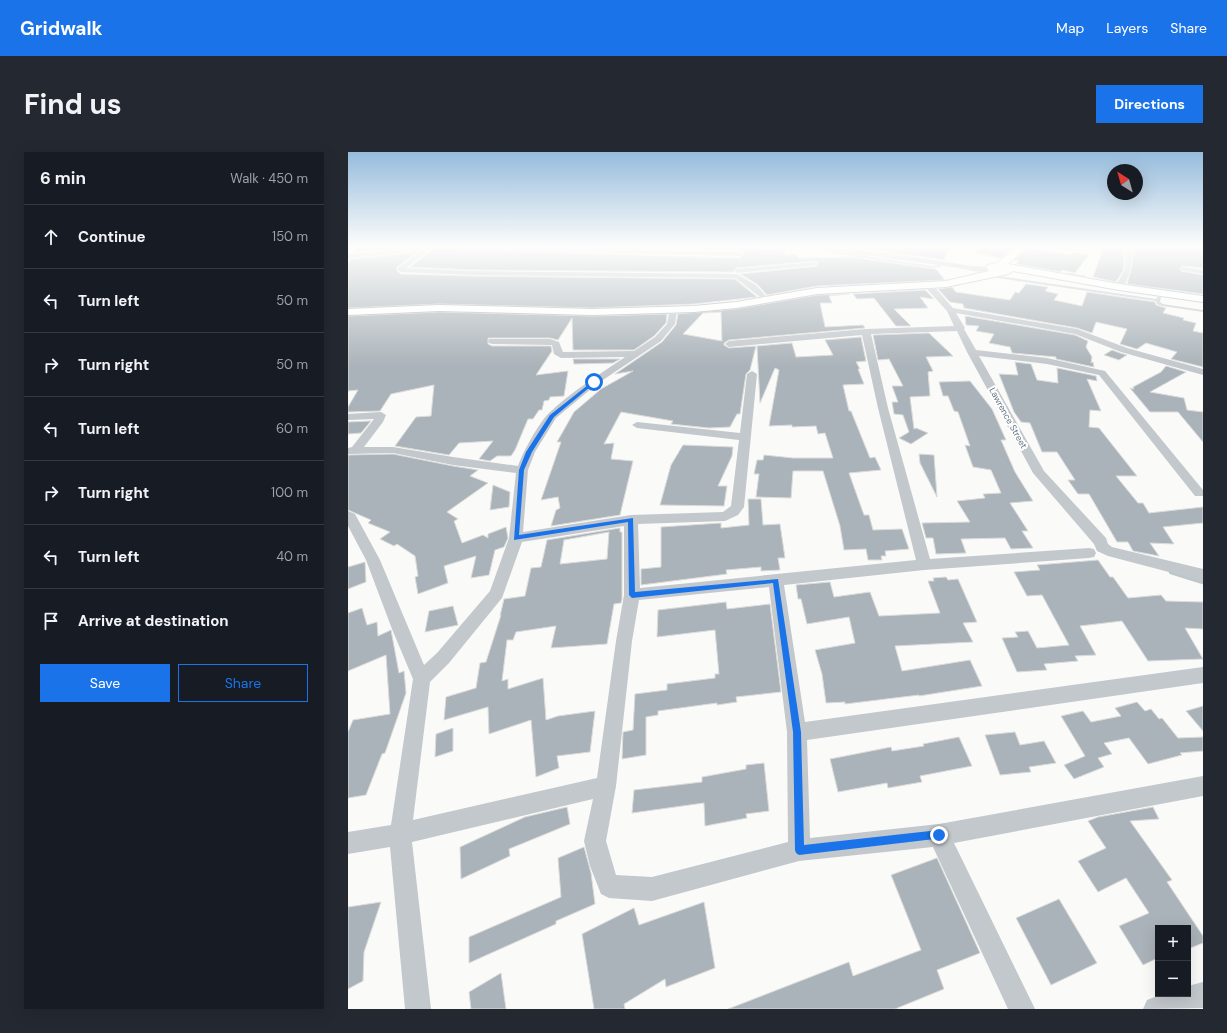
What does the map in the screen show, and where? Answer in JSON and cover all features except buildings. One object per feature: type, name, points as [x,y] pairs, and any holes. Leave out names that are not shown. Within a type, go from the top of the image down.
[{"type":"main road","points":[[348,311],[408,305],[595,309],[674,306],[720,303],[820,288],[840,287]]},
{"type":"main road","points":[[348,311],[439,308],[593,312],[673,310],[736,305],[817,291],[906,287]]},
{"type":"main road","points":[[1104,287],[1158,298],[1203,302]]},
{"type":"main road","points":[[1125,287],[1203,299]]},
{"type":"street","points":[[752,287],[762,296]]},
{"type":"street","name":"Lawrence Street","points":[[929,287],[950,310],[961,328],[971,352],[1039,473],[1100,542],[1102,547],[1108,551],[1203,576]]},
{"type":"street","points":[[422,679],[443,658],[497,594],[516,538],[522,470],[529,452],[552,416],[594,382],[658,339],[671,324],[673,310]]},
{"type":"street","points":[[950,310],[1077,332],[1124,350],[1203,372]]},
{"type":"street","points":[[729,344],[866,332],[961,328]]},
{"type":"street","points":[[866,332],[883,408],[924,565]]},
{"type":"street","points":[[492,341],[550,342],[556,344],[557,352],[561,355],[636,354]]},
{"type":"street","points":[[971,352],[1047,361],[1102,373],[1199,493]]},
{"type":"street","points":[[516,538],[631,520],[725,516],[733,512],[737,507],[752,374]]},
{"type":"street","points":[[348,417],[381,414],[378,422],[352,451]]},
{"type":"street","points":[[637,425],[744,437]]},
{"type":"street","points":[[352,451],[393,450],[453,461],[522,470]]},
{"type":"street","points":[[348,516],[350,517],[373,560],[400,629],[422,679],[400,834],[418,1009]]},
{"type":"street","points":[[631,520],[632,595],[624,641],[606,786],[595,841],[601,866],[609,886],[652,889],[799,850],[939,835],[1203,786]]},
{"type":"street","points":[[632,595],[924,565],[1089,553]]},
{"type":"street","points":[[776,580],[797,732],[799,850]]},
{"type":"street","points":[[797,732],[1203,675]]},
{"type":"street","points":[[348,843],[400,834],[606,786]]},
{"type":"street","points":[[939,835],[1022,1009]]},
{"type":"street","points":[[1156,1009],[1203,995]]},
{"type":"lane","points":[[1095,287],[1158,298],[1158,303],[1203,311]]},
{"type":"waterway","points":[[1171,572],[1203,582]]},
{"type":"route","points":[[594,382],[552,416],[529,452],[522,470],[516,538],[631,520],[632,595],[776,580],[797,732],[799,850],[939,835]]}]
